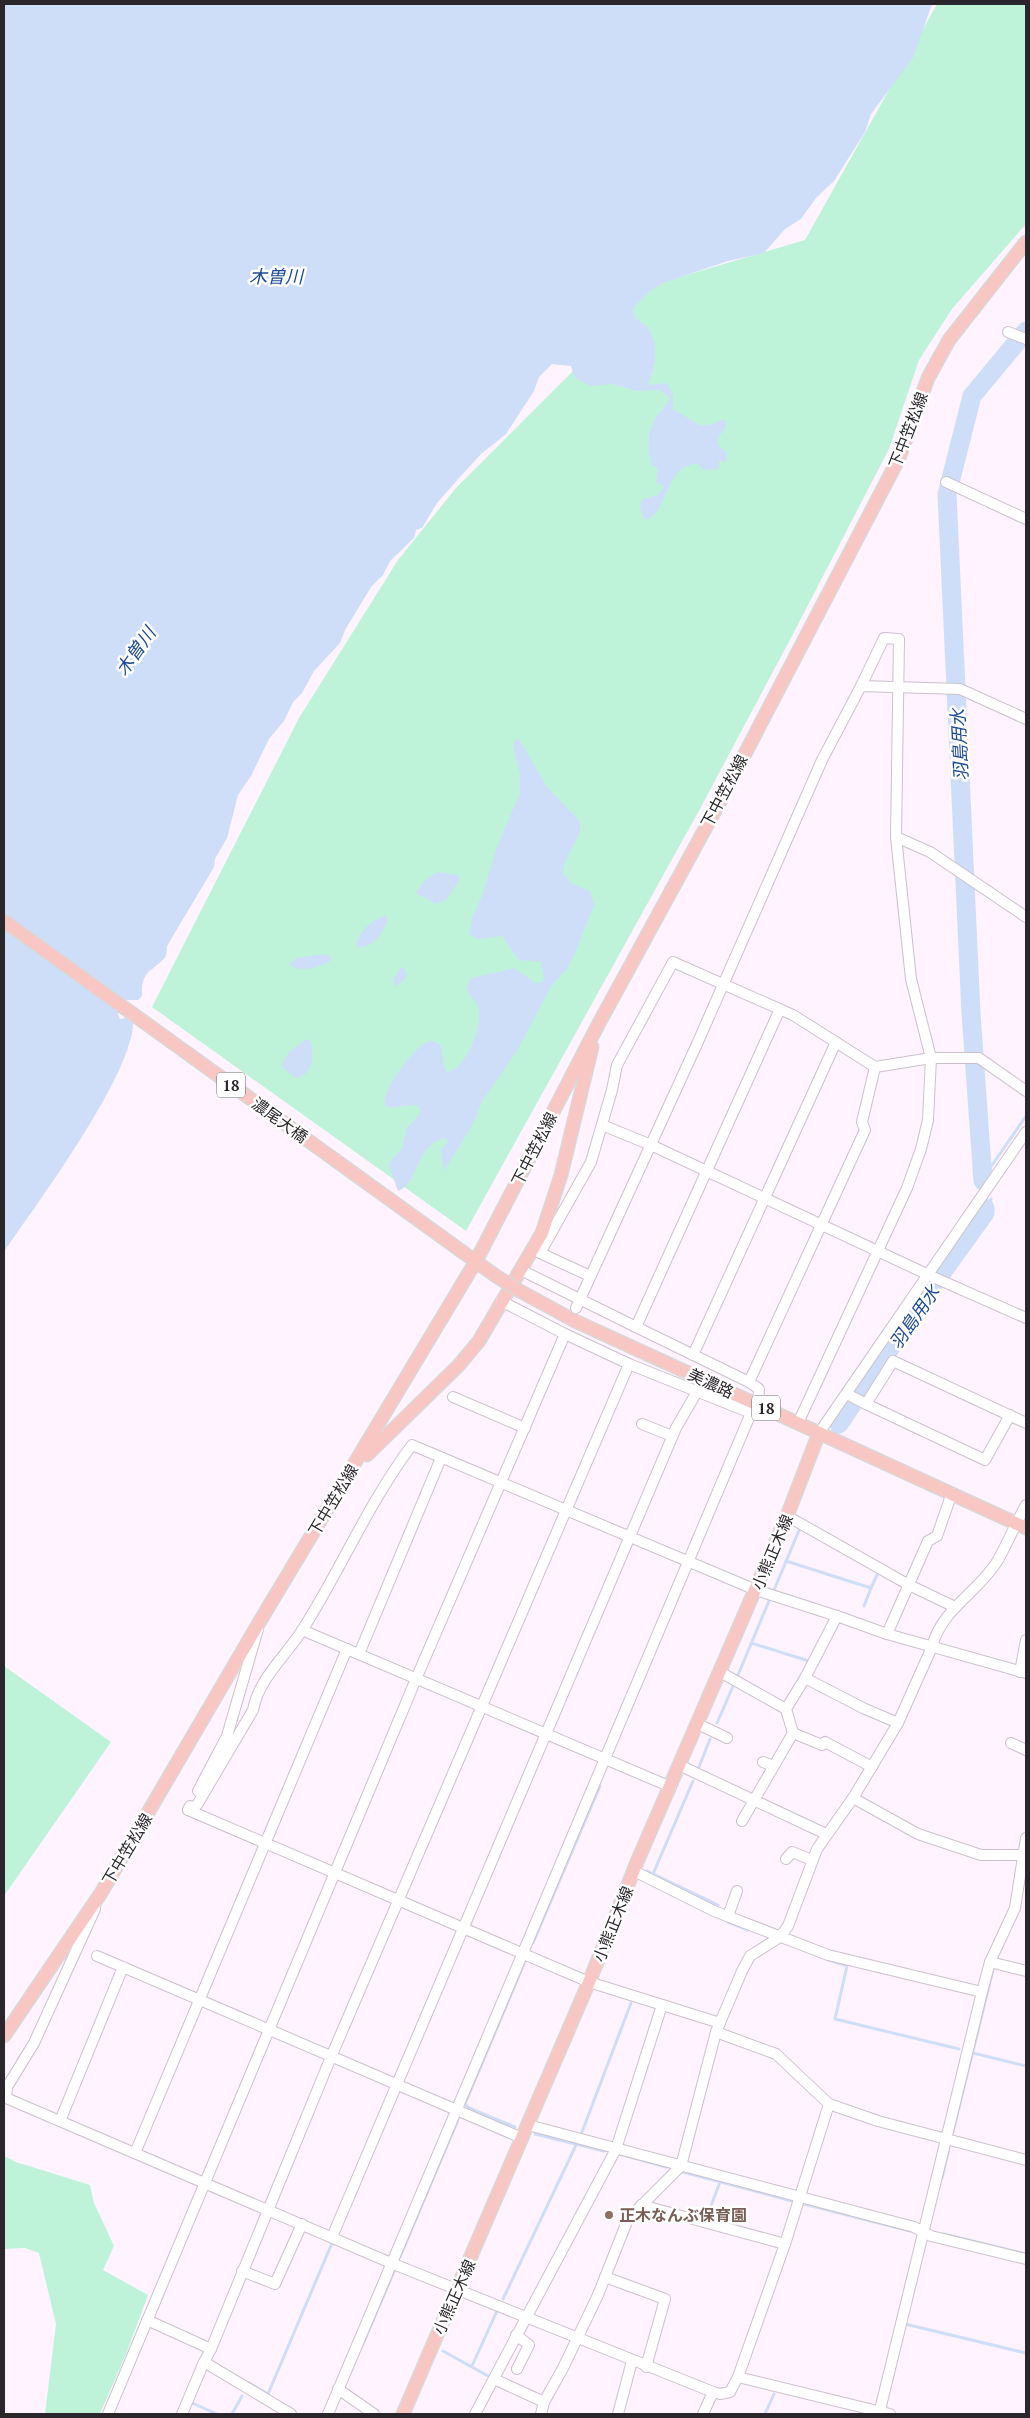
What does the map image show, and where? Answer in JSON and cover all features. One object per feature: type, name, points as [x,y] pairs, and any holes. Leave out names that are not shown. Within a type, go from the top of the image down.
[{"type":"main road","name":"下中笠松線","points":[[4,2036],[101,1893],[260,1621],[476,1261],[598,1025],[723,796],[899,458],[928,378],[950,340],[1026,242]]},
{"type":"main road","name":"濃尾大橋","points":[[4,920],[459,1249]]},
{"type":"main road","points":[[343,1484],[376,1444],[459,1365],[479,1342],[542,1233],[561,1175],[598,1025]]},
{"type":"main road","name":"美濃路","points":[[459,1249],[518,1290],[575,1321],[754,1409],[798,1422],[1021,1525]]},
{"type":"main road","name":"小熊正木線","points":[[403,2414],[590,1982],[634,1870],[681,1766],[756,1590],[820,1433]]},
{"type":"street","points":[[1008,332],[1026,339]]},
{"type":"street","points":[[946,482],[1026,519]]},
{"type":"street","points":[[578,1304],[724,983],[822,760],[884,638],[899,639],[896,836],[911,979],[931,1058],[928,1120],[921,1149],[907,1188],[798,1422]]},
{"type":"street","points":[[861,686],[960,689],[1026,719]]},
{"type":"street","points":[[896,836],[930,852],[956,868],[1026,917]]},
{"type":"street","points":[[590,1276],[540,1254],[591,1162],[617,1065],[673,962],[780,1009],[876,1067],[931,1058],[966,1056],[979,1058],[1026,1092]]},
{"type":"street","points":[[636,1327],[780,1009]]},
{"type":"street","points":[[693,1355],[767,1198],[836,1042]]},
{"type":"street","points":[[749,1382],[865,1130],[862,1122],[876,1067]]},
{"type":"street","points":[[602,1125],[708,1171],[822,1226],[1026,1318]]},
{"type":"street","points":[[820,1433],[931,1275],[1026,1132]]},
{"type":"street","points":[[328,2414],[754,1409],[759,1389],[749,1382],[636,1327],[578,1304],[521,1270]]},
{"type":"street","points":[[501,1301],[629,1364],[754,1409]]},
{"type":"street","points":[[108,2414],[416,1679],[565,1334]]},
{"type":"street","points":[[863,1402],[893,1361],[1026,1423]]},
{"type":"street","points":[[182,2414],[211,2349],[332,2057],[629,1364]]},
{"type":"street","points":[[332,2237],[465,1928],[672,1436],[698,1390]]},
{"type":"street","points":[[847,1394],[985,1460],[1010,1415]]},
{"type":"street","points":[[454,1397],[525,1428]]},
{"type":"street","points":[[642,1424],[672,1436]]},
{"type":"street","points":[[188,1810],[197,1805],[253,1710],[255,1696],[302,1630],[389,1476],[412,1445],[756,1590],[887,1634],[1023,1673],[1026,1640]]},
{"type":"street","points":[[358,1654],[441,1458]]},
{"type":"street","points":[[887,1634],[928,1541],[937,1536],[952,1494]]},
{"type":"street","points":[[542,2414],[544,2402],[606,2277],[628,2219],[681,2166],[718,2028],[750,1956],[780,1937],[788,1926],[812,1860],[826,1834],[853,1798],[898,1723],[932,1648],[934,1638],[945,1618],[981,1582],[998,1560],[1021,1525],[1026,1505]]},
{"type":"street","points":[[787,1516],[909,1585],[955,1607]]},
{"type":"street","points":[[786,1709],[805,1678],[837,1616]]},
{"type":"street","points":[[188,1810],[227,1736],[260,1621]]},
{"type":"street","points":[[302,1630],[671,1787]]},
{"type":"street","points":[[135,2153],[347,1649]]},
{"type":"street","points":[[720,1672],[786,1709],[793,1733]]},
{"type":"street","points":[[805,1678],[863,1708],[898,1723]]},
{"type":"street","points":[[698,1724],[727,1738]]},
{"type":"street","points":[[793,1733],[822,1745],[825,1742],[872,1767]]},
{"type":"street","points":[[742,1821],[754,1801],[768,1764],[793,1733]]},
{"type":"street","points":[[1011,1743],[1026,1750]]},
{"type":"street","points":[[681,1766],[826,1834]]},
{"type":"street","points":[[853,1798],[918,1834],[981,1855],[1024,1855]]},
{"type":"street","points":[[188,1810],[590,1982],[662,2005],[776,2054],[829,2104],[878,2121],[1026,2160]]},
{"type":"street","points":[[738,2377],[883,2413],[923,2232],[982,1992],[990,1962],[1015,1908],[1024,1871],[1026,1838]]},
{"type":"street","points":[[786,1859],[792,1852],[812,1860]]},
{"type":"street","points":[[634,1870],[728,1916],[828,1955],[982,1992]]},
{"type":"street","points":[[728,1916],[737,1891]]},
{"type":"street","points":[[101,1893],[34,2043],[7,2087],[6,2098],[391,2263],[712,2392],[720,2394],[730,2392],[738,2377],[785,2244],[829,2104]]},
{"type":"street","points":[[97,1956],[398,2085],[458,2108],[522,2138]]},
{"type":"street","points":[[990,1962],[1026,1970]]},
{"type":"street","points":[[60,2122],[123,1967]]},
{"type":"street","points":[[475,2414],[616,2149],[662,2005]]},
{"type":"street","points":[[528,2125],[914,2227],[931,2236],[1026,2259]]},
{"type":"street","points":[[641,2205],[785,2244]]},
{"type":"street","points":[[242,2271],[275,2284],[302,2224]]},
{"type":"street","points":[[606,2277],[666,2299],[646,2367]]},
{"type":"street","points":[[147,2320],[211,2349]]},
{"type":"street","points":[[516,2336],[529,2345],[518,2369]]},
{"type":"street","points":[[618,2414],[632,2361]]},
{"type":"street","points":[[204,2362],[291,2414]]},
{"type":"street","points":[[494,2379],[544,2402]]},
{"type":"street","points":[[338,2389],[374,2414]]},
{"type":"street","points":[[703,2414],[712,2392]]},
{"type":"green space","points":[[937,4],[1026,4],[1026,224],[952,309],[919,360],[889,449],[792,636],[701,807],[466,1231],[152,1007],[299,718],[398,560],[456,488],[571,373],[646,287],[805,240]]},
{"type":"green space","points":[[4,1666],[111,1742],[4,1896]]},
{"type":"green space","points":[[4,2156],[16,2162],[90,2185],[94,2203],[114,2246],[103,2270],[148,2295],[126,2354],[100,2414],[45,2414],[56,2324],[39,2253],[25,2248],[4,2249]]},
{"type":"water","name":"木曽川","points":[[4,4],[932,4],[913,58],[871,114],[865,132],[834,181],[816,198],[801,219],[785,229],[764,253],[728,261],[663,283],[650,291],[633,308],[635,318],[648,327],[655,344],[655,362],[648,385],[667,383],[673,395],[673,410],[696,423],[706,425],[722,420],[727,421],[723,432],[719,435],[718,445],[727,453],[724,463],[719,460],[719,469],[704,470],[698,464],[687,466],[679,471],[673,479],[660,507],[647,520],[643,518],[640,506],[642,499],[658,495],[664,486],[656,483],[658,468],[652,465],[650,459],[651,428],[669,397],[660,390],[638,391],[612,384],[591,386],[575,378],[571,366],[552,364],[539,377],[534,391],[506,434],[481,454],[459,478],[437,503],[422,528],[416,530],[414,538],[390,561],[383,575],[371,587],[345,630],[340,643],[314,671],[302,693],[293,702],[284,721],[269,739],[251,776],[238,795],[227,838],[215,859],[214,867],[167,946],[166,956],[146,976],[142,987],[142,996],[138,1000],[127,1000],[118,1014],[120,1019],[129,1017],[133,1019],[130,1042],[119,1070],[102,1103],[59,1172],[4,1252]]},
{"type":"water","points":[[515,740],[519,740],[522,744],[547,787],[580,822],[579,834],[566,860],[563,874],[571,883],[590,891],[594,905],[567,969],[551,986],[517,1051],[483,1100],[472,1126],[444,1171],[441,1149],[448,1142],[445,1138],[435,1142],[428,1148],[410,1180],[405,1187],[398,1191],[388,1164],[402,1148],[407,1128],[421,1112],[418,1106],[414,1105],[392,1108],[385,1105],[388,1090],[399,1070],[421,1046],[431,1041],[441,1046],[444,1067],[447,1072],[454,1070],[460,1064],[471,1047],[478,1027],[479,1010],[466,987],[471,978],[515,968],[535,983],[542,982],[544,977],[541,962],[519,960],[502,936],[480,939],[469,933],[473,915],[482,896],[498,844],[520,793],[520,774],[513,748]]},
{"type":"water","points":[[439,872],[458,875],[460,879],[446,900],[436,904],[416,893],[426,880]]},
{"type":"water","points":[[386,915],[388,919],[377,939],[367,946],[356,947],[359,937],[366,927]]},
{"type":"water","points":[[323,954],[331,957],[330,961],[320,966],[299,969],[289,965],[297,958]]},
{"type":"water","points":[[401,967],[404,968],[407,976],[396,987],[393,980]]},
{"type":"water","points":[[306,1039],[311,1041],[311,1064],[306,1073],[296,1078],[283,1068],[282,1063],[289,1052]]},
{"type":"waterway","name":"羽島用水","points":[[983,1181],[971,1013],[947,494],[972,396],[1026,331]]},
{"type":"waterway","points":[[991,1171],[990,1168],[1026,1116]]},
{"type":"waterway","points":[[891,1357],[988,1217],[991,1199]]},
{"type":"waterway","name":"羽島用水","points":[[839,1424],[928,1292],[985,1213],[985,1208]]},
{"type":"waterway","points":[[774,1590],[800,1528]]},
{"type":"waterway","points":[[786,1561],[871,1588],[864,1606]]},
{"type":"waterway","points":[[871,1588],[877,1575]]},
{"type":"waterway","points":[[738,1675],[769,1601]]},
{"type":"waterway","points":[[751,1643],[809,1661]]},
{"type":"waterway","points":[[717,1723],[734,1684]]},
{"type":"waterway","points":[[699,1767],[710,1739]]},
{"type":"waterway","points":[[653,1874],[693,1781]]},
{"type":"waterway","points":[[533,1943],[600,1786]]},
{"type":"waterway","points":[[647,1871],[718,1905]]},
{"type":"waterway","points":[[1015,1920],[1020,1907]]},
{"type":"waterway","points":[[728,1922],[748,1930]]},
{"type":"waterway","points":[[515,2127],[469,2108],[465,2104],[526,1959]]},
{"type":"waterway","points":[[826,1959],[847,1966],[835,2019],[959,2049]]},
{"type":"waterway","points":[[953,2132],[993,1970]]},
{"type":"waterway","points":[[582,2132],[631,2003]]},
{"type":"waterway","points":[[973,2053],[1026,2066]]},
{"type":"waterway","points":[[400,2257],[458,2120]]},
{"type":"waterway","points":[[535,2134],[604,2151]]},
{"type":"waterway","points":[[503,2299],[577,2143]]},
{"type":"waterway","points":[[942,2178],[949,2149]]},
{"type":"waterway","points":[[619,2154],[666,2167]]},
{"type":"waterway","points":[[683,2172],[792,2201]]},
{"type":"waterway","points":[[706,2219],[720,2182]]},
{"type":"waterway","points":[[804,2204],[914,2232]]},
{"type":"waterway","points":[[944,2234],[1026,2254]]},
{"type":"waterway","points":[[249,2383],[268,2394],[332,2243],[334,2243]]},
{"type":"waterway","points":[[363,2344],[395,2269]]},
{"type":"waterway","points":[[472,2366],[497,2311]]},
{"type":"waterway","points":[[905,2324],[1026,2353]]},
{"type":"waterway","points":[[443,2351],[490,2377]]},
{"type":"waterway","points":[[765,2414],[774,2394]]},
{"type":"waterway","points":[[232,2414],[242,2396]]},
{"type":"waterway","points":[[192,2403],[217,2414]]},
{"type":"place","name":"正木なんぶ保育園","points":[[609,2215]]}]
